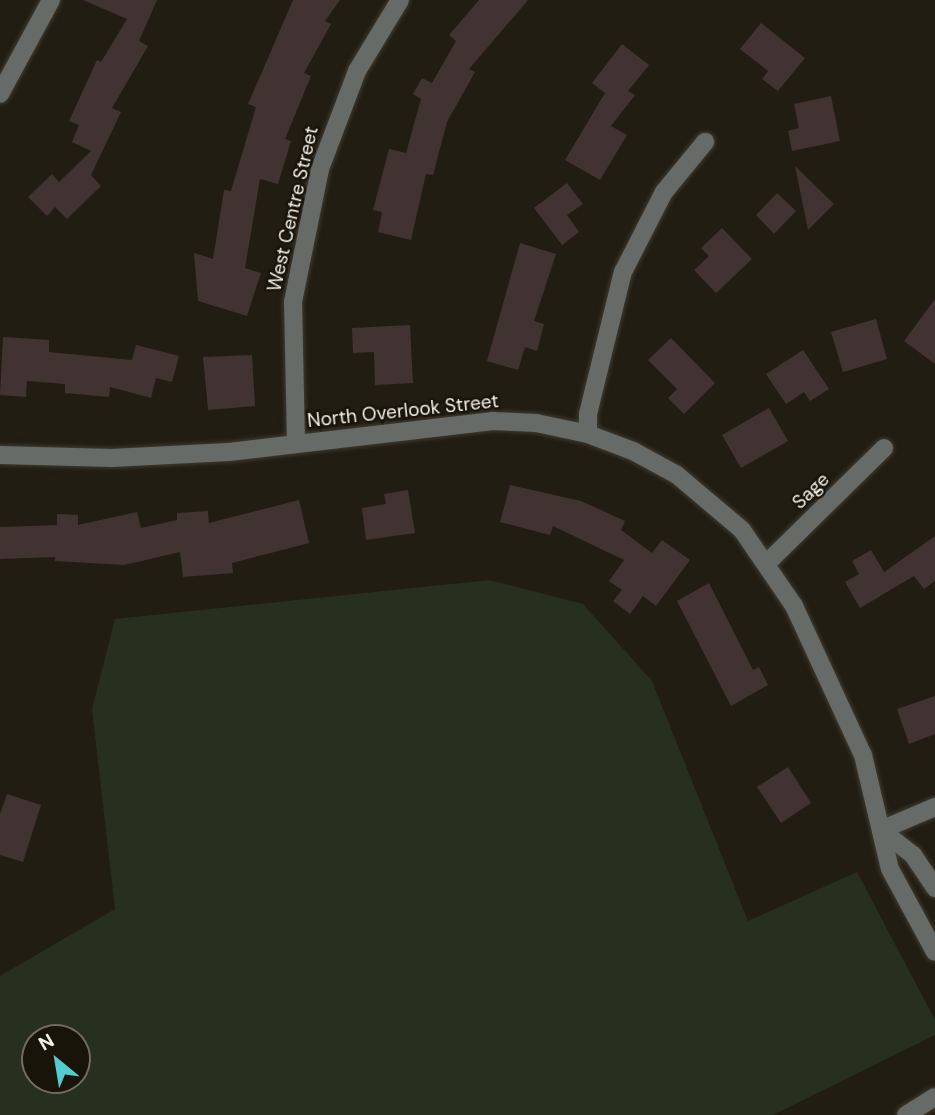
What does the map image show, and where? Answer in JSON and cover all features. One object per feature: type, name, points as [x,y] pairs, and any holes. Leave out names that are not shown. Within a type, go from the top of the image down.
[{"type":"street","points":[[0,94],[51,0]]},
{"type":"street","name":"West Centre Street","points":[[296,443],[293,302],[320,169],[357,72],[400,0]]},
{"type":"street","points":[[588,434],[587,414],[623,272],[664,192],[705,142]]},
{"type":"street","name":"North Overlook Street","points":[[0,455],[112,458],[229,452],[493,421],[536,423],[588,434],[677,475],[742,530],[794,606],[863,755],[890,869],[935,952]]},
{"type":"street","name":"Sage","points":[[767,563],[884,448]]},
{"type":"street","points":[[935,807],[881,830],[914,855],[935,888]]},
{"type":"street","points":[[906,1115],[935,1097]]},
{"type":"green space","points":[[490,580],[583,604],[652,681],[748,921],[857,872],[935,1020],[935,1035],[773,1115],[0,1115],[0,976],[115,909],[92,709],[115,619]]},
{"type":"building","points":[[83,0],[157,0],[139,41],[148,46],[112,108],[121,112],[91,175],[101,186],[67,219],[55,207],[47,216],[28,197],[52,174],[59,182],[91,151],[72,142],[79,125],[69,121],[97,60],[101,62],[127,19]]},
{"type":"building","points":[[293,0],[340,0],[325,21],[331,24],[304,73],[311,76],[285,139],[291,141],[278,184],[260,179],[245,268],[261,273],[247,316],[198,301],[194,253],[213,259],[224,190],[231,191],[256,107],[248,104]]},
{"type":"building","points":[[479,0],[528,0],[469,69],[475,72],[447,122],[433,175],[426,174],[411,240],[378,232],[382,212],[373,210],[389,149],[406,153],[421,99],[413,94],[422,78],[432,83],[456,41],[449,35]]},
{"type":"building","points":[[761,23],[805,58],[778,91],[762,79],[768,71],[740,49]]},
{"type":"building","points":[[622,44],[649,65],[628,91],[635,95],[611,126],[627,135],[600,180],[565,160],[605,93],[592,83]]},
{"type":"building","points":[[831,96],[840,141],[792,151],[788,131],[799,128],[794,104]]},
{"type":"building","points":[[795,166],[834,204],[808,230]]},
{"type":"building","points":[[567,183],[583,204],[567,215],[579,232],[562,245],[534,208]]},
{"type":"building","points":[[777,193],[796,211],[774,234],[756,215]]},
{"type":"building","points":[[722,228],[752,259],[716,293],[694,270],[709,256],[701,248]]},
{"type":"building","points":[[520,243],[556,254],[534,321],[544,324],[537,351],[525,347],[518,370],[487,361]]},
{"type":"building","points":[[935,299],[935,364],[904,341]]},
{"type":"building","points":[[876,319],[887,359],[843,372],[831,332]]},
{"type":"building","points":[[410,325],[413,383],[375,385],[374,352],[353,353],[352,328]]},
{"type":"building","points":[[3,337],[49,340],[49,352],[132,360],[136,345],[179,356],[172,382],[156,378],[151,398],[110,387],[109,397],[65,393],[65,384],[27,381],[26,397],[0,395]]},
{"type":"building","points":[[671,338],[715,383],[684,414],[668,398],[677,389],[648,360]]},
{"type":"building","points":[[803,350],[829,389],[810,401],[804,392],[786,404],[766,374]]},
{"type":"building","points":[[252,355],[255,406],[208,410],[203,357]]},
{"type":"building","points":[[769,408],[788,441],[741,468],[722,435]]},
{"type":"building","points":[[510,485],[581,501],[625,521],[621,530],[652,553],[662,540],[690,560],[656,606],[643,596],[630,614],[613,601],[622,590],[609,581],[624,560],[553,526],[550,535],[500,522]]},
{"type":"building","points":[[408,490],[415,533],[366,540],[362,508],[386,504],[384,494]]},
{"type":"building","points":[[299,500],[309,543],[232,563],[233,573],[183,577],[180,552],[124,565],[55,561],[55,557],[0,559],[0,527],[57,525],[57,514],[78,515],[78,525],[137,512],[141,528],[177,520],[177,513],[208,511],[209,523]]},
{"type":"building","points":[[935,536],[935,581],[924,589],[914,576],[860,608],[845,582],[859,574],[852,561],[871,550],[884,572]]},
{"type":"building","points":[[709,583],[753,670],[759,667],[768,685],[731,706],[677,601]]},
{"type":"building","points":[[935,696],[935,734],[909,744],[897,709]]},
{"type":"building","points":[[788,767],[811,803],[781,823],[757,787]]},
{"type":"building","points":[[7,794],[41,805],[23,862],[0,855],[0,814]]}]
